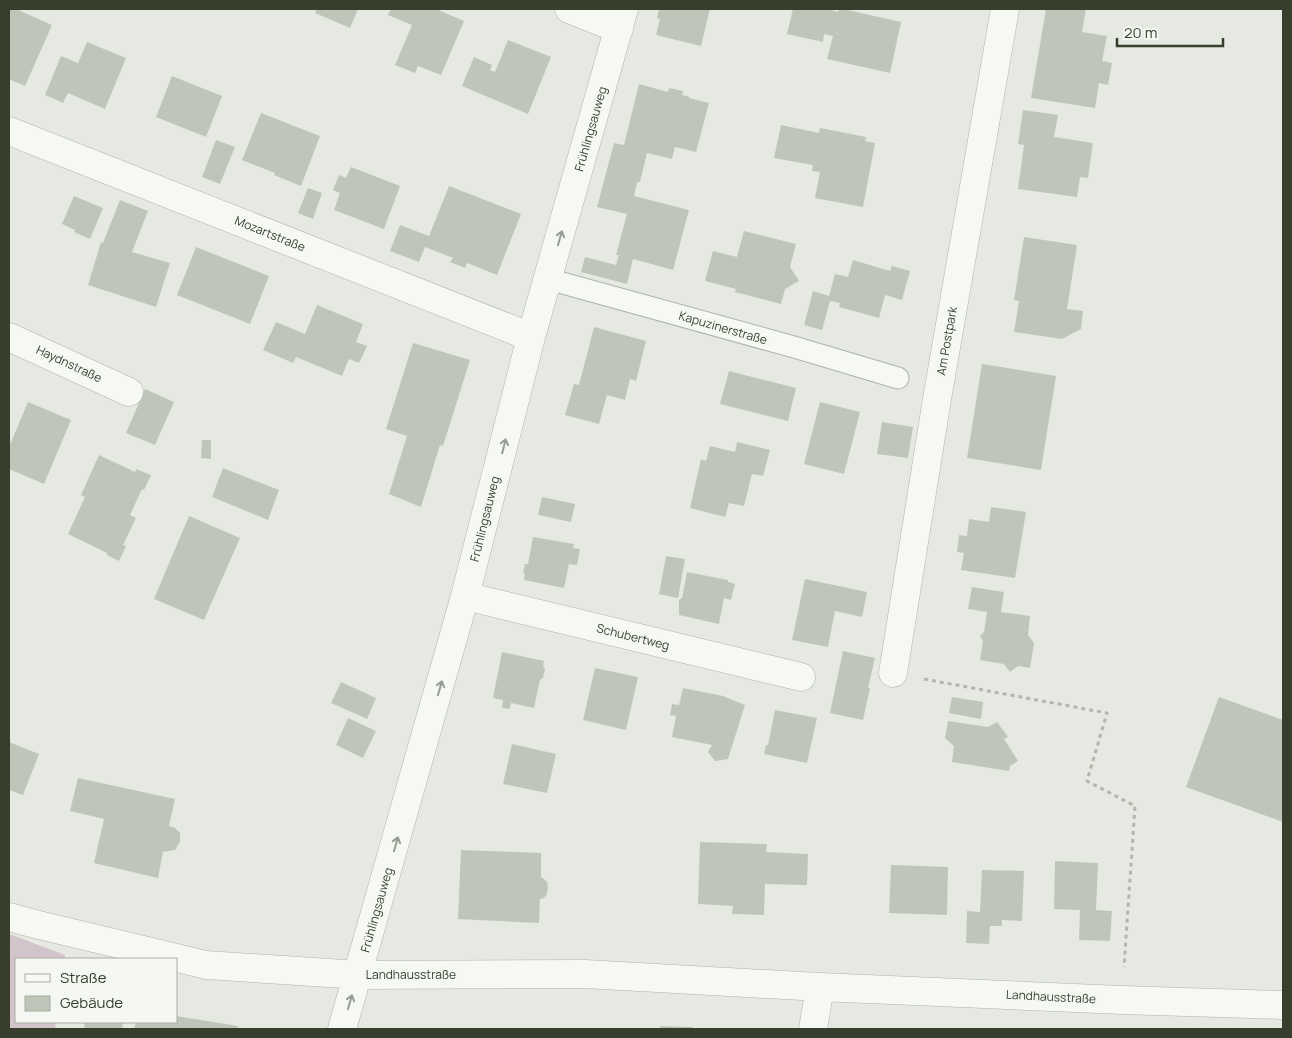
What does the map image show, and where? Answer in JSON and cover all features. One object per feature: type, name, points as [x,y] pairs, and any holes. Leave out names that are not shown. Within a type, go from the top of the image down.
[{"type":"street","points":[[569,9],[622,19]]},
{"type":"street","name":"Am Postpark","points":[[893,673],[937,399],[1005,9]]},
{"type":"street","name":"Frühlingsauweg","points":[[342,1029],[359,975],[465,596],[531,337],[622,19]]},
{"type":"street","name":"Mozartstraße","points":[[9,131],[531,337]]},
{"type":"street","name":"Haydnstraße","points":[[9,337],[129,392]]},
{"type":"street","name":"Schubertweg","points":[[465,596],[801,677]]},
{"type":"street","name":"Landhausstraße","points":[[9,917],[176,958]]},
{"type":"street","name":"Landhausstraße","points":[[178,958],[206,965],[359,975],[585,974],[820,987],[1283,1005]]},
{"type":"street","points":[[813,1029],[820,987]]},
{"type":"lane","name":"Kapuzinerstraße","points":[[548,279],[794,347],[898,378]]},
{"type":"path","points":[[893,673],[1107,713],[1087,781],[1135,806],[1122,1000]]},
{"type":"shaded area","points":[[9,934],[65,955],[65,958],[15,958],[15,1023],[56,1023],[55,1029],[9,1029]]},
{"type":"building","points":[[9,9],[16,9],[52,25],[25,86],[9,79]]},
{"type":"building","points":[[317,9],[358,9],[350,28],[315,13]]},
{"type":"building","points":[[391,9],[436,9],[464,21],[441,75],[418,66],[415,73],[395,65],[412,25],[388,15]]},
{"type":"building","points":[[659,9],[710,9],[701,46],[656,35],[660,19],[657,18]]},
{"type":"building","points":[[793,9],[830,9],[838,12],[839,9],[843,9],[901,22],[890,73],[827,59],[833,36],[824,34],[823,42],[787,34]]},
{"type":"building","points":[[1046,9],[1086,9],[1082,32],[1107,36],[1102,61],[1112,63],[1108,85],[1099,83],[1095,108],[1031,98]]},
{"type":"building","points":[[508,40],[551,57],[528,114],[462,86],[474,57],[492,65],[490,70],[495,72]]},
{"type":"building","points":[[87,42],[126,58],[105,109],[68,93],[63,103],[45,95],[61,56],[78,63]]},
{"type":"building","points":[[172,76],[222,96],[206,137],[156,117]]},
{"type":"building","points":[[639,84],[668,92],[669,88],[683,91],[682,95],[709,103],[696,152],[675,147],[672,159],[647,153],[640,182],[637,182],[634,196],[689,210],[673,270],[633,259],[627,284],[581,272],[585,257],[616,265],[619,255],[616,255],[627,214],[597,207],[614,143],[624,145]]},
{"type":"building","points":[[1023,110],[1058,115],[1054,137],[1093,143],[1088,178],[1080,177],[1077,197],[1018,189],[1024,145],[1018,144]]},
{"type":"building","points":[[261,113],[320,136],[301,186],[242,160]]},
{"type":"building","points":[[781,125],[819,133],[820,128],[866,137],[865,141],[875,143],[863,207],[815,198],[820,172],[812,171],[813,165],[774,158]]},
{"type":"building","points":[[216,140],[235,147],[220,184],[202,177]]},
{"type":"building","points":[[351,167],[400,186],[384,229],[334,210],[340,193],[333,190],[339,175],[346,178]]},
{"type":"building","points":[[449,186],[521,214],[497,275],[467,263],[465,268],[450,262],[453,258],[425,247],[419,262],[390,251],[400,225],[429,236]]},
{"type":"building","points":[[308,188],[322,193],[313,219],[298,213]]},
{"type":"building","points":[[74,196],[103,208],[90,239],[62,224]]},
{"type":"building","points":[[120,200],[148,211],[132,252],[170,263],[156,307],[88,285],[101,242],[103,243]]},
{"type":"building","points":[[744,231],[796,244],[790,267],[799,281],[785,289],[781,304],[735,292],[736,289],[705,281],[713,251],[737,257]]},
{"type":"building","points":[[1024,237],[1077,245],[1067,309],[1083,311],[1081,329],[1062,339],[1014,332],[1019,301],[1014,300]]},
{"type":"building","points":[[196,247],[269,276],[250,324],[177,295]]},
{"type":"building","points":[[853,260],[890,271],[892,266],[910,271],[902,300],[885,295],[879,318],[839,307],[840,303],[830,301],[822,330],[804,325],[813,291],[829,296],[835,274],[848,277]]},
{"type":"building","points":[[317,305],[363,324],[356,342],[367,346],[359,363],[349,359],[342,376],[296,357],[293,363],[263,350],[276,322],[305,334]]},
{"type":"building","points":[[594,327],[646,341],[636,381],[630,379],[625,400],[607,395],[599,424],[565,415],[574,384],[579,385]]},
{"type":"building","points":[[413,343],[470,360],[443,446],[440,445],[421,507],[389,494],[407,436],[386,429]]},
{"type":"building","points":[[982,364],[1056,376],[1041,470],[967,458]]},
{"type":"building","points":[[729,371],[796,388],[788,421],[720,404]]},
{"type":"building","points":[[145,389],[174,402],[155,445],[126,433]]},
{"type":"building","points":[[28,402],[71,420],[44,484],[9,469],[9,447]]},
{"type":"building","points":[[820,402],[860,412],[844,474],[804,464]]},
{"type":"building","points":[[882,422],[913,427],[908,458],[877,454]]},
{"type":"building","points":[[202,440],[211,440],[211,459],[201,458]]},
{"type":"building","points":[[737,442],[770,450],[763,476],[752,474],[744,506],[729,503],[725,517],[690,508],[701,459],[706,461],[710,446],[735,452]]},
{"type":"building","points":[[99,455],[135,472],[136,469],[151,475],[130,515],[136,518],[123,545],[126,546],[119,561],[68,534],[85,497],[81,495]]},
{"type":"building","points":[[223,468],[279,490],[268,520],[212,497]]},
{"type":"building","points":[[542,497],[575,504],[571,522],[538,515]]},
{"type":"building","points":[[991,507],[1026,512],[1015,578],[961,570],[964,553],[957,552],[959,535],[967,536],[969,519],[989,522]]},
{"type":"building","points":[[189,516],[240,538],[204,620],[154,599]]},
{"type":"building","points":[[533,537],[574,544],[573,548],[580,549],[577,565],[569,564],[564,588],[524,580],[525,573],[523,573],[525,564],[528,564]]},
{"type":"building","points":[[666,556],[685,559],[678,598],[659,594]]},
{"type":"building","points":[[687,572],[728,580],[728,582],[735,584],[731,600],[724,598],[719,624],[679,615],[679,600],[682,598]]},
{"type":"building","points":[[805,579],[867,592],[862,617],[835,611],[828,647],[792,640]]},
{"type":"building","points":[[972,587],[1004,592],[1001,612],[1030,616],[1028,635],[1034,643],[1030,668],[1018,666],[1010,672],[1004,664],[980,660],[983,641],[980,636],[984,632],[987,612],[968,609]]},
{"type":"building","points":[[843,651],[875,658],[863,720],[830,713]]},
{"type":"building","points":[[502,652],[544,661],[543,666],[545,669],[543,678],[540,680],[534,708],[511,703],[510,709],[502,708],[503,700],[493,698]]},
{"type":"building","points":[[595,668],[638,677],[626,730],[583,720]]},
{"type":"building","points":[[341,682],[376,698],[367,719],[331,703]]},
{"type":"building","points":[[683,688],[723,696],[745,705],[728,759],[715,761],[708,752],[712,745],[672,737],[676,716],[670,715],[672,704],[679,705]]},
{"type":"building","points":[[952,697],[983,702],[981,719],[949,713]]},
{"type":"building","points":[[1219,697],[1283,720],[1283,822],[1186,787]]},
{"type":"building","points":[[775,710],[817,718],[807,763],[764,754],[766,745],[768,745]]},
{"type":"building","points":[[348,718],[376,731],[363,758],[336,745]]},
{"type":"building","points":[[948,721],[988,727],[997,722],[1008,737],[1004,739],[1018,761],[1010,766],[1009,771],[952,762],[954,746],[945,738]]},
{"type":"building","points":[[9,742],[39,754],[23,795],[9,790]]},
{"type":"building","points":[[512,744],[556,754],[547,793],[503,784]]},
{"type":"building","points":[[78,778],[175,799],[169,826],[175,828],[180,833],[180,842],[175,850],[163,852],[158,878],[94,863],[104,819],[70,811]]},
{"type":"building","points":[[700,842],[767,844],[766,852],[808,854],[807,885],[765,884],[764,915],[732,914],[733,906],[698,904]]},
{"type":"building","points":[[461,850],[541,853],[541,877],[547,882],[548,887],[547,894],[544,898],[540,899],[539,923],[458,919]]},
{"type":"building","points":[[1055,861],[1098,863],[1096,910],[1112,911],[1110,941],[1079,940],[1080,910],[1054,909]]},
{"type":"building","points":[[891,865],[948,867],[947,915],[889,913]]},
{"type":"building","points":[[982,870],[1024,871],[1022,921],[1002,920],[1002,926],[990,926],[989,944],[966,943],[967,911],[980,912]]},
{"type":"building","points":[[178,1016],[238,1026],[237,1029],[134,1029],[136,1023],[178,1023]]},
{"type":"building","points":[[85,1023],[123,1023],[122,1029],[84,1029]]},
{"type":"building","points":[[660,1026],[693,1027],[693,1029],[660,1029]]}]
